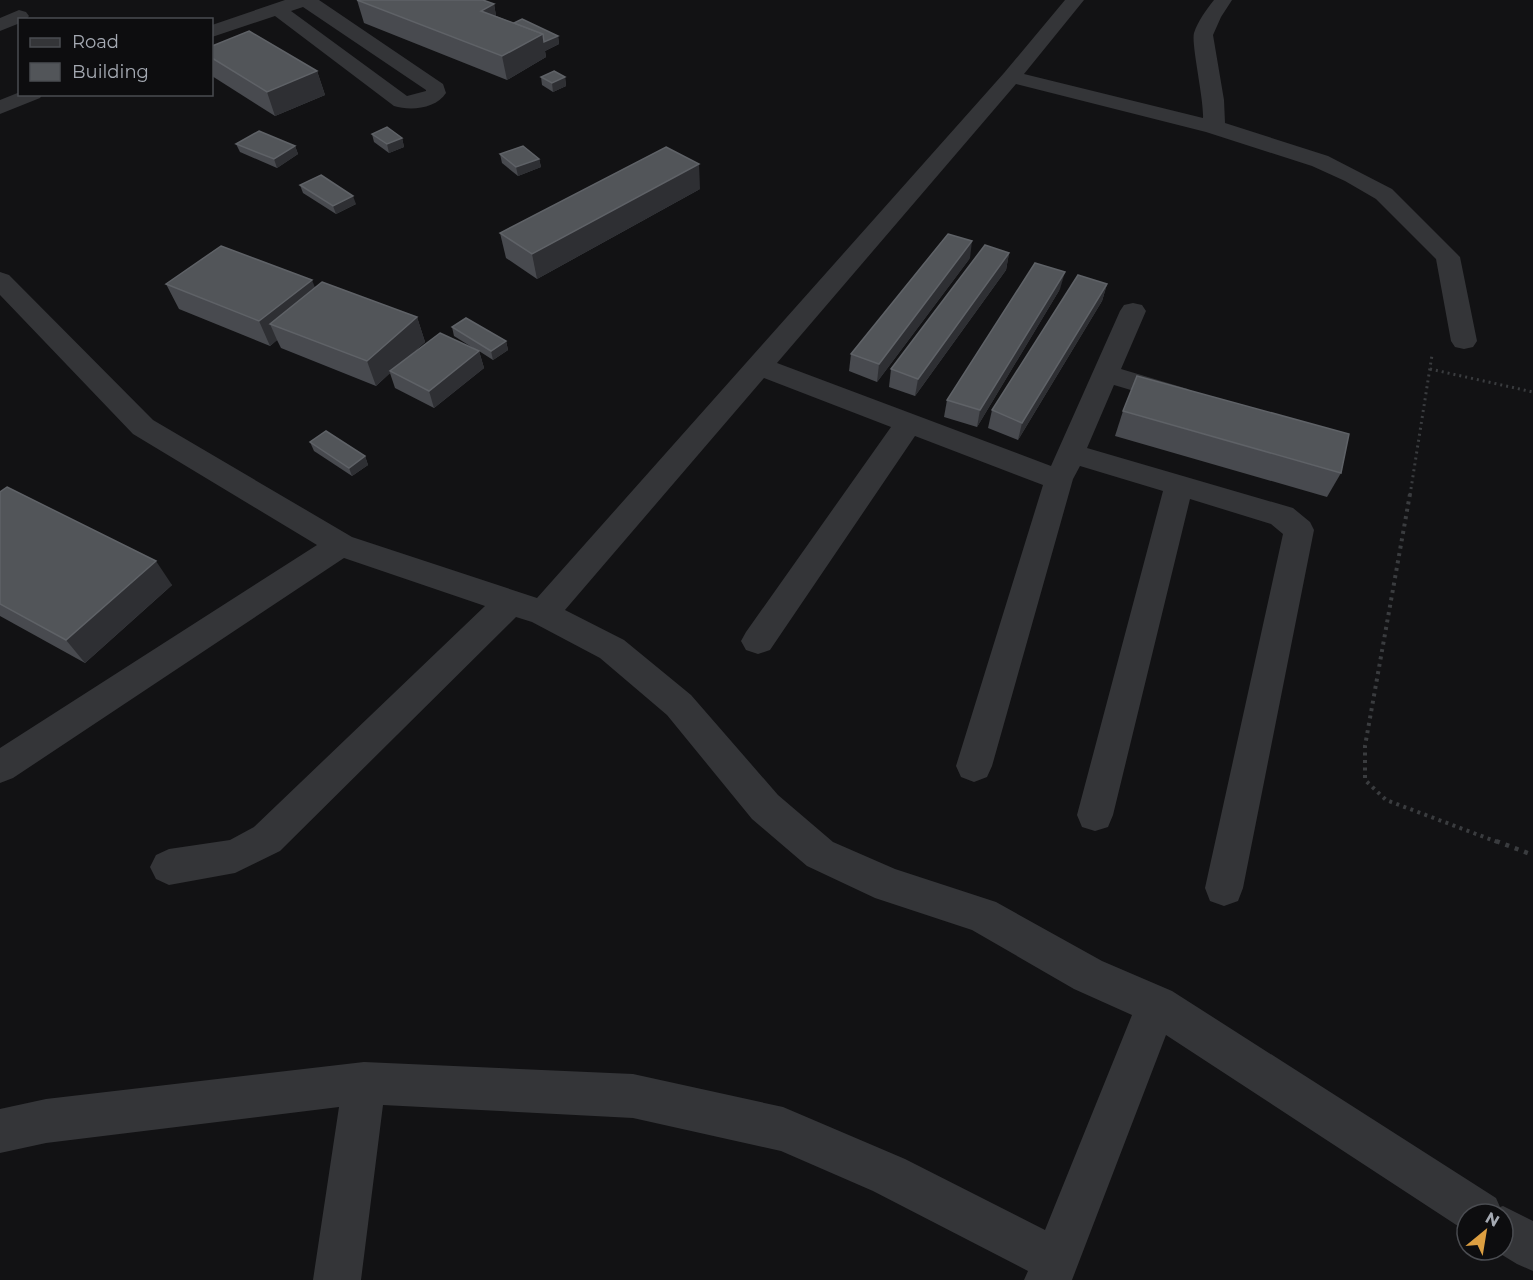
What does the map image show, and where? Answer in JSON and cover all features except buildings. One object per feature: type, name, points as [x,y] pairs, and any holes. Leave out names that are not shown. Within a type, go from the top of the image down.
[{"type":"street","points":[[169,867],[235,856],[267,839],[527,608],[759,366],[1011,77],[1075,0]]},
{"type":"street","points":[[1214,127],[1214,100],[1203,34],[1223,0]]},
{"type":"street","points":[[295,2],[436,88],[436,93],[409,104],[401,102],[295,2]]},
{"type":"street","points":[[213,31],[295,2]]},
{"type":"street","points":[[0,25],[20,16]]},
{"type":"street","points":[[1011,77],[1214,127],[1320,161],[1384,194],[1448,257],[1464,341]]},
{"type":"street","points":[[0,108],[28,96]]},
{"type":"street","points":[[0,280],[143,427],[341,545],[527,608],[612,649],[679,705],[765,807],[820,854],[889,885],[982,915],[1088,975],[1156,1005],[1461,1202]]},
{"type":"street","points":[[974,766],[1064,466],[1132,311]]},
{"type":"street","points":[[759,366],[909,423],[1064,466],[1179,485],[1282,516],[1299,530],[1224,888]]},
{"type":"street","points":[[1105,373],[1204,403]]},
{"type":"street","points":[[758,641],[909,423]]},
{"type":"street","points":[[1095,815],[1179,485]]},
{"type":"street","points":[[0,767],[341,545]]},
{"type":"street","points":[[0,1131],[46,1121],[364,1083],[633,1096],[783,1129],[890,1174],[1052,1270],[1156,1005]]},
{"type":"street","points":[[337,1280],[364,1083]]},
{"type":"street","points":[[1515,1237],[1533,1248]]},
{"type":"path","points":[[1457,301],[1433,341],[1418,450],[1365,746],[1365,780],[1386,800],[1533,855]]},
{"type":"path","points":[[1430,369],[1533,392]]}]
